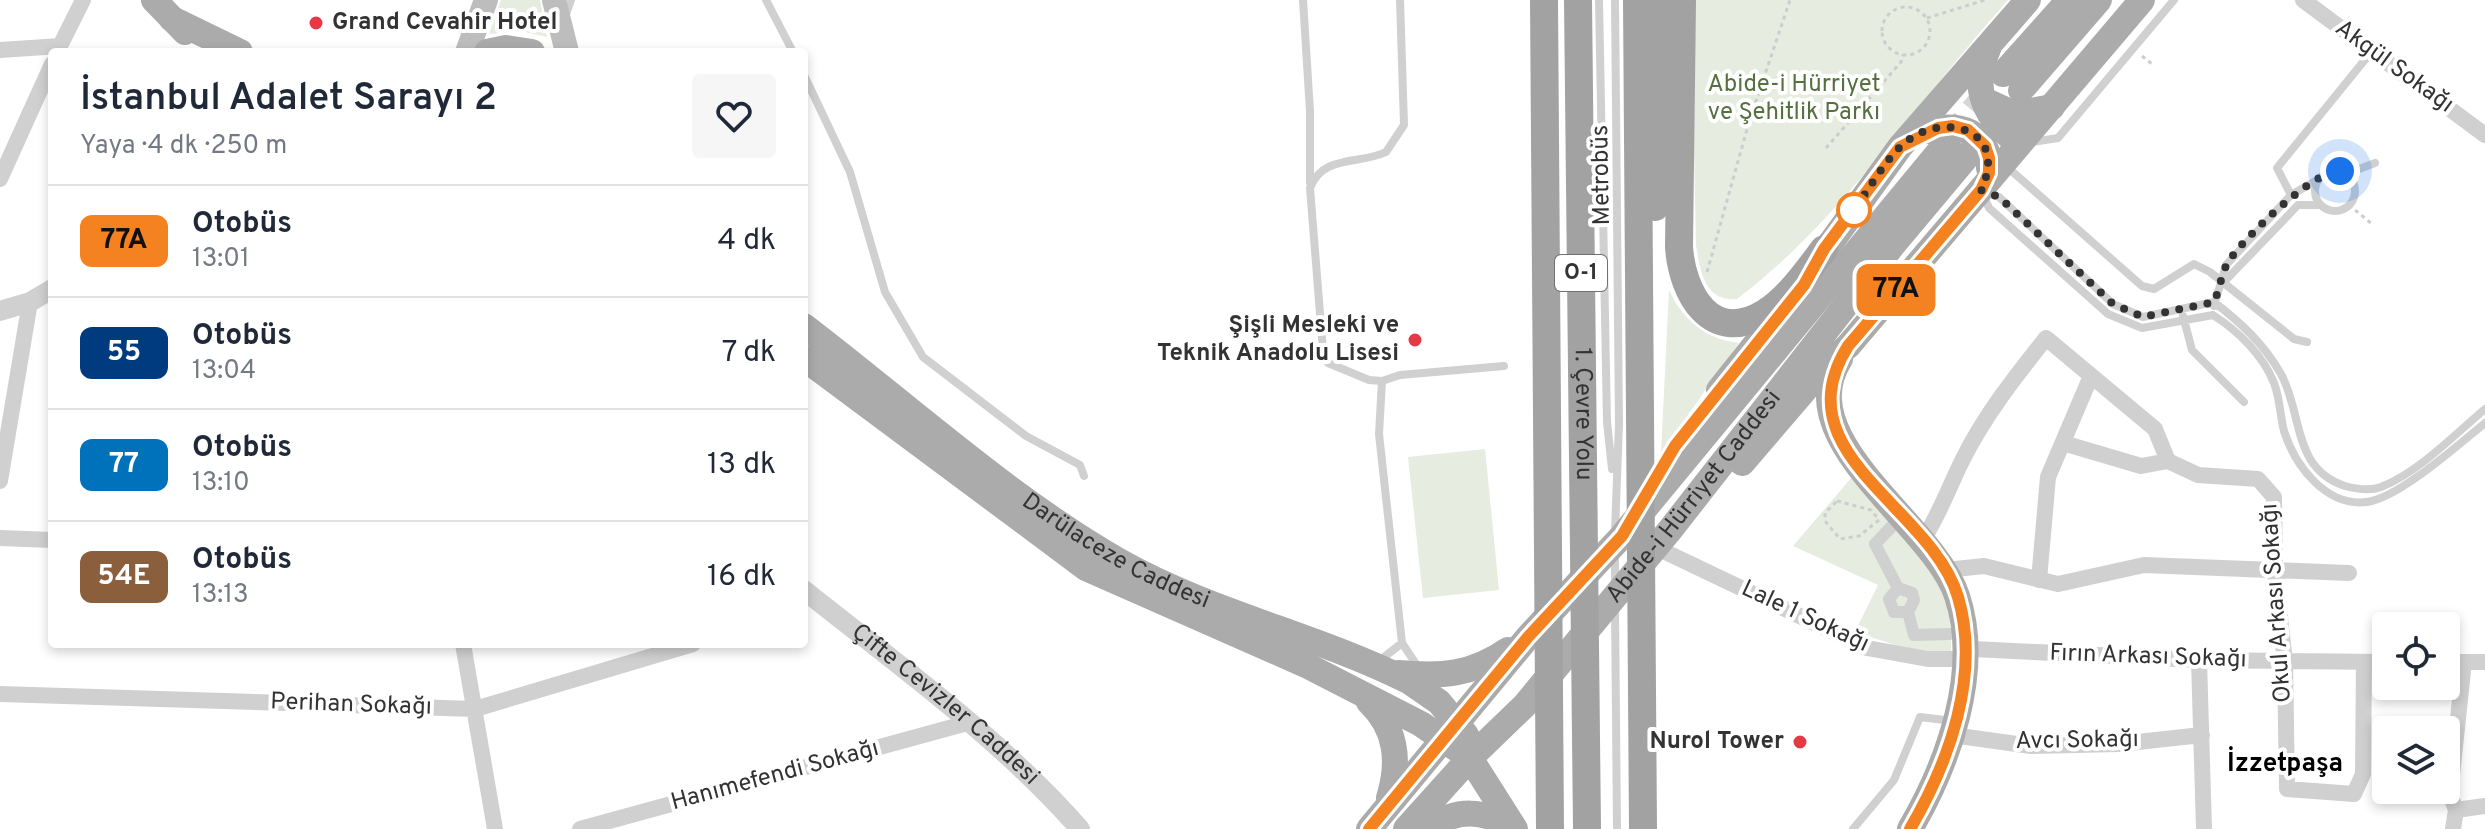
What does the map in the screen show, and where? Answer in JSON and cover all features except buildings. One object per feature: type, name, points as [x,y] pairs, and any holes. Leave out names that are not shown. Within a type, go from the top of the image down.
[{"type":"highway","points":[[1544,0],[1550,829]]},
{"type":"highway","name":"1. Çevre Yolu","points":[[1578,0],[1587,829]]},
{"type":"highway","name":"O-1","points":[[1634,826],[1639,367],[1637,0]]},
{"type":"highway","points":[[1639,367],[1653,244],[1661,0]]},
{"type":"highway","points":[[1682,0],[1679,247],[1680,271],[1688,294],[1698,307],[1724,321],[1754,319],[1780,301],[1824,249]]},
{"type":"main road","points":[[468,48],[486,0]]},
{"type":"main road","points":[[554,0],[564,42]]},
{"type":"main road","points":[[1622,536],[1675,446],[1804,285],[1824,249],[1900,147],[2028,0]]},
{"type":"main road","points":[[2069,0],[2012,82],[2099,0]]},
{"type":"main road","points":[[1917,827],[1955,728],[1964,633],[1958,596],[1946,570],[1924,538],[1858,468],[1843,446],[1829,395],[1833,369],[1848,346],[2142,0]]},
{"type":"main road","points":[[163,10],[202,48]]},
{"type":"main road","points":[[163,10],[233,48]]},
{"type":"main road","points":[[1989,45],[1981,70],[1984,100],[1990,118],[2011,154]]},
{"type":"main road","points":[[1984,100],[2015,114],[2052,107]]},
{"type":"main road","points":[[1900,147],[1938,128],[1953,126],[1968,130],[1985,146],[1989,158],[1989,173],[1981,190]]},
{"type":"main road","name":"Abide-i Hürriyet Caddesi","points":[[1377,819],[1528,637],[1622,536],[1959,147],[1882,258],[1662,538],[1525,705],[1470,758],[1406,829]]},
{"type":"main road","name":"Darülaceze Caddesi","points":[[808,329],[1035,506],[1121,562],[1380,669],[1439,702],[1450,730]]},
{"type":"main road","points":[[1662,538],[1720,488],[1826,365],[1848,346]]},
{"type":"main road","name":"Darülaceze Caddesi","points":[[808,361],[1086,568],[1306,665],[1421,724],[1450,730]]},
{"type":"main road","points":[[1380,669],[1445,676],[1479,667],[1528,637]]},
{"type":"main road","points":[[1362,695],[1385,720],[1394,745],[1394,782],[1377,819]]},
{"type":"main road","points":[[1470,758],[1478,696]]},
{"type":"main road","points":[[1450,730],[1514,829]]},
{"type":"main road","points":[[1427,829],[1449,816],[1472,812],[1494,817],[1514,829]]},
{"type":"street","points":[[59,48],[83,0]]},
{"type":"street","name":"Akgül Sokağı","points":[[2303,0],[2485,135]]},
{"type":"street","points":[[0,50],[48,49]]},
{"type":"street","points":[[0,179],[48,73]]},
{"type":"street","points":[[0,481],[30,302],[48,291]]},
{"type":"street","points":[[0,311],[48,300]]},
{"type":"street","points":[[1924,538],[1942,510],[1962,460],[1997,403],[2046,338],[2155,429],[2168,461]]},
{"type":"street","points":[[2039,580],[2048,477],[2091,376]]},
{"type":"street","name":"Okul Arkası Sokağı","points":[[2063,443],[2141,466],[2168,461],[2198,475],[2258,479],[2274,497],[2275,572],[2285,662],[2287,789],[2354,794],[2363,774],[2364,662]]},
{"type":"street","points":[[1895,523],[1875,544],[1898,588],[1912,593],[1914,600],[1908,612],[1914,635],[1950,634]]},
{"type":"street","points":[[0,538],[48,540]]},
{"type":"street","name":"Lale 1 Sokağı","points":[[1662,538],[1867,648],[1928,659],[1963,659]]},
{"type":"street","points":[[1946,570],[1984,566],[2058,584],[2144,565],[2349,573]]},
{"type":"street","points":[[1898,588],[1889,599],[1890,606],[1894,612],[1908,612]]},
{"type":"street","name":"Çifte Cevizler Caddesi","points":[[814,608],[971,722],[1040,784],[1080,829]]},
{"type":"street","points":[[464,648],[495,829]]},
{"type":"street","name":"Perihan Sokağı","points":[[0,694],[475,709],[680,648]]},
{"type":"street","name":"Fırın Arkası Sokağı","points":[[1963,659],[1973,649],[2199,660],[2372,662]]},
{"type":"street","points":[[2199,660],[2204,829]]},
{"type":"street","points":[[2460,662],[2485,662]]},
{"type":"street","points":[[2453,829],[2456,810],[2450,794],[2464,662]]},
{"type":"street","name":"Hanımefendi Sokağı","points":[[580,829],[971,722]]},
{"type":"street","name":"Avcı Sokağı","points":[[1955,728],[2031,746],[2119,744],[2202,735]]},
{"type":"street","points":[[2456,810],[2485,806]]},
{"type":"lane","points":[[564,42],[571,0]]},
{"type":"lane","points":[[766,0],[791,48]]},
{"type":"lane","points":[[1303,0],[1310,111],[1310,188],[1323,351],[1328,363],[1369,380],[1382,381],[1400,375],[1504,366]]},
{"type":"lane","points":[[1310,188],[1314,179],[1329,165],[1386,152],[1404,125],[1400,0]]},
{"type":"lane","name":"Metrobüs","points":[[1599,0],[1607,422],[1615,493],[1634,826]]},
{"type":"lane","name":"Metrobüs","points":[[1615,0],[1619,424],[1615,493]]},
{"type":"lane","points":[[2174,0],[2058,138],[2011,154],[2142,286],[2154,289],[2194,264],[2294,339],[2307,342]]},
{"type":"lane","points":[[2291,195],[2277,168],[2372,51]]},
{"type":"lane","points":[[808,83],[850,172],[885,292],[923,357],[1026,436],[1080,465],[1084,476]]},
{"type":"lane","points":[[2213,315],[2226,265],[2291,195],[2327,172],[2346,174],[2375,163]]},
{"type":"lane","points":[[2223,283],[2298,205],[2320,205],[2331,211],[2349,205],[2354,186],[2346,174]]},
{"type":"lane","points":[[2317,180],[2315,193],[2320,205]]},
{"type":"lane","points":[[1981,190],[1999,197],[2113,304],[2143,317],[2213,315],[2235,329],[2274,383],[2284,432],[2306,475],[2331,494],[2368,502],[2387,494],[2416,477],[2485,423]]},
{"type":"lane","points":[[1981,190],[1989,208],[2108,314],[2142,328],[2184,316],[2214,302]]},
{"type":"lane","points":[[2214,302],[2247,327],[2282,376],[2311,464],[2333,482],[2357,490],[2380,488],[2435,451],[2485,409]]},
{"type":"lane","points":[[2184,316],[2192,350],[2244,402]]},
{"type":"lane","points":[[1382,381],[1379,434],[1402,643],[1427,676]]},
{"type":"lane","points":[[1380,669],[1402,643]]},
{"type":"lane","points":[[1853,829],[1894,780],[1920,717],[1955,728]]},
{"type":"path","points":[[1698,307],[1749,122],[1790,0]]},
{"type":"path","points":[[1914,8],[1918,0]]},
{"type":"path","points":[[1927,19],[1985,0]]},
{"type":"path","points":[[1898,8],[1914,8],[1927,19],[1930,33],[1924,47],[1903,55],[1885,42],[1882,26],[1885,18],[1898,8]]},
{"type":"path","points":[[1826,148],[1901,62],[1903,55]]},
{"type":"path","points":[[2349,205],[2372,224]]},
{"type":"path","points":[[1837,501],[1845,502],[1852,508],[1877,514],[1877,523],[1859,536],[1840,539],[1825,521],[1825,513],[1837,501]]},
{"type":"green space","points":[[501,0],[540,0],[547,37],[521,31],[489,34]]},
{"type":"green space","name":"Abide-i Hürriyet ve Şehitlik Parkı","points":[[1691,0],[2008,0],[1812,232],[1737,299],[1726,299],[1711,290],[1706,282],[1696,245]]},
{"type":"green space","points":[[1669,290],[1681,310],[1696,326],[1716,337],[1739,343],[1661,453]]},
{"type":"green space","points":[[1485,449],[1499,590],[1423,598],[1408,457]]},
{"type":"green space","points":[[1852,477],[1910,540],[1934,577],[1949,616],[1951,654],[1917,652],[1855,632],[1878,585],[1793,546]]},
{"type":"tunnel","points":[[1948,141],[1996,83]]},
{"type":"bus line","name":"77A","points":[[1369,829],[1528,637],[1562,604],[1622,536],[1675,446],[1804,285],[1824,249],[1900,147],[1922,133],[1953,126],[1968,130],[1985,146],[1989,173],[1981,190],[1848,346],[1833,369],[1829,395],[1833,420],[1843,446],[1858,468],[1924,538],[1946,570],[1958,596],[1964,633],[1958,721],[1941,766],[1910,829]]},
{"type":"place","name":"Grand Cevahir Hotel","points":[[316,23]]},
{"type":"place","name":"Şişli Mesleki ve Teknik Anadolu Lisesi","points":[[1415,340]]},
{"type":"place","name":"Nurol Tower","points":[[1800,742]]},
{"type":"district","name":"İzzetpaşa","points":[[2285,764]]},
{"type":"route","points":[[1854,210],[1851,214],[1900,147],[1922,133],[1938,128],[1953,126],[1968,130],[1985,146],[1989,158],[1989,173],[1981,190],[1999,197],[2113,304],[2143,317],[2214,302],[2223,283],[2226,265],[2291,195],[2327,172],[2340,171]]}]
